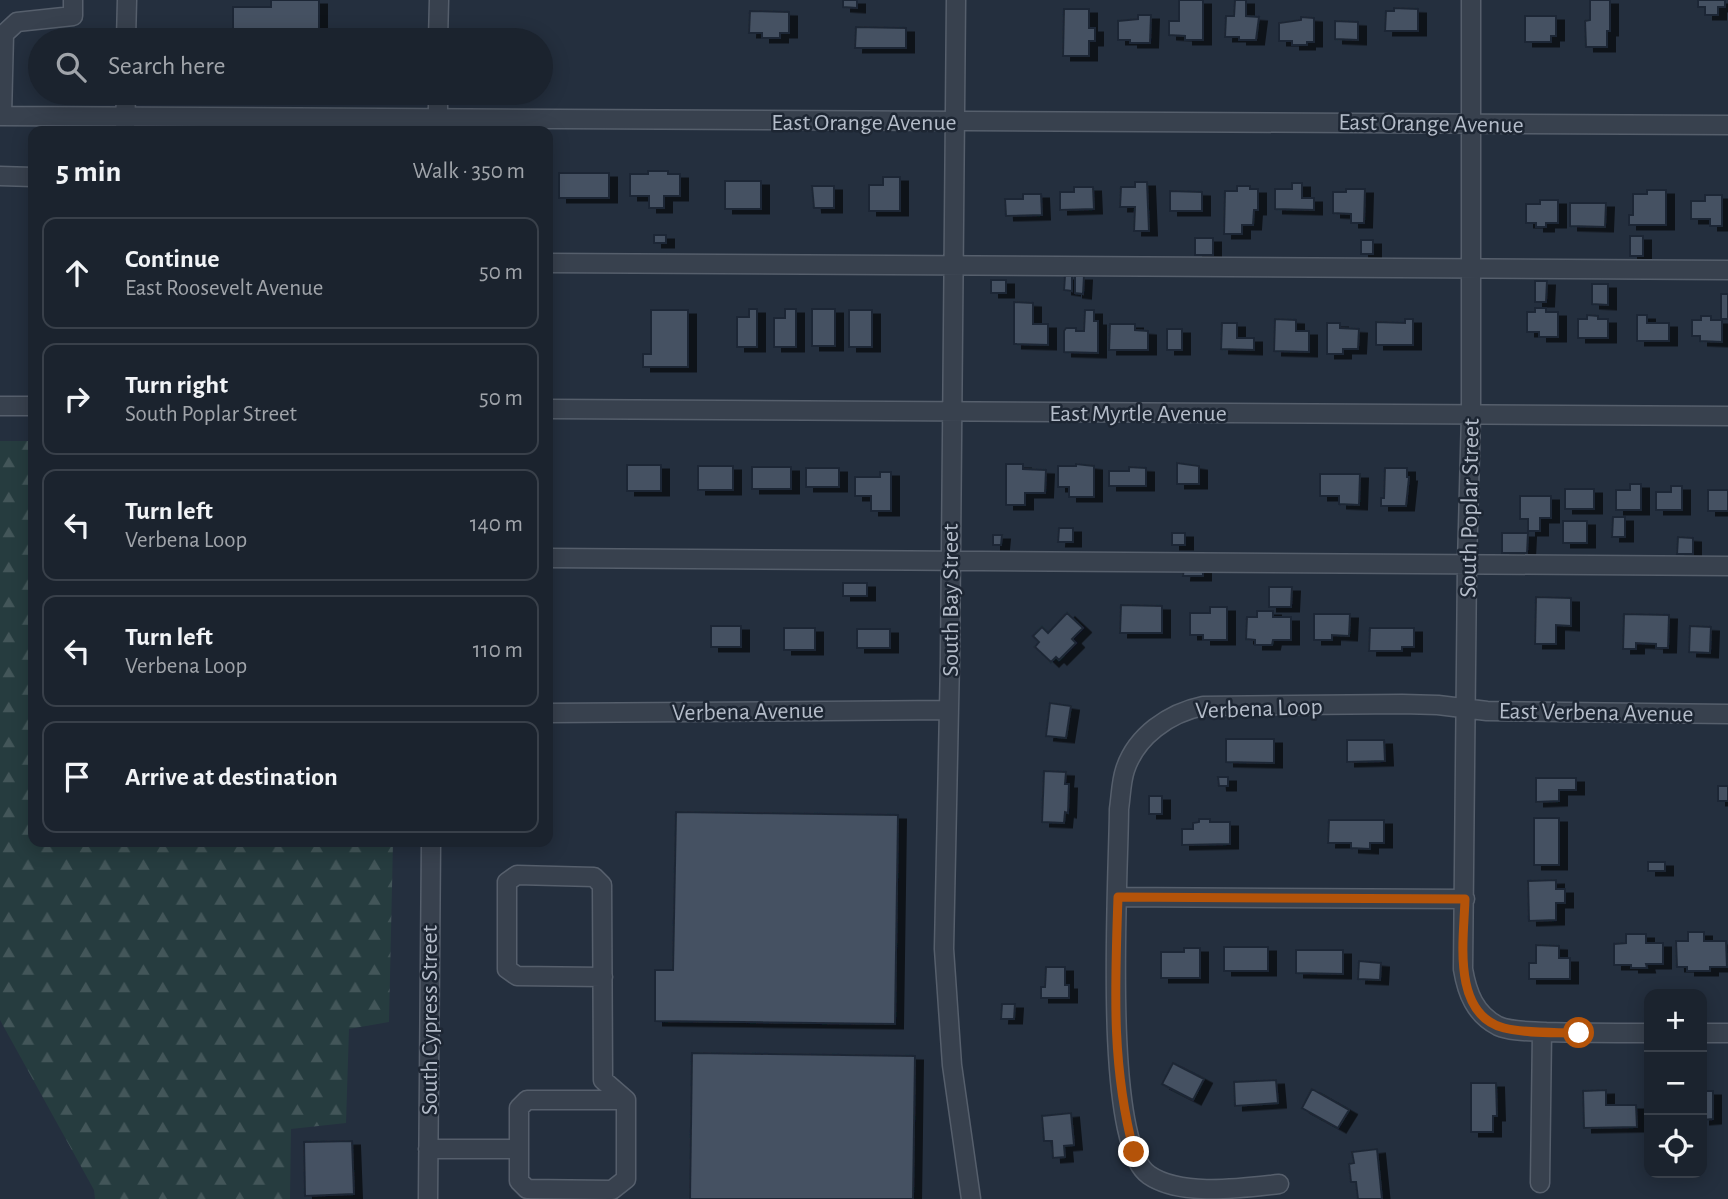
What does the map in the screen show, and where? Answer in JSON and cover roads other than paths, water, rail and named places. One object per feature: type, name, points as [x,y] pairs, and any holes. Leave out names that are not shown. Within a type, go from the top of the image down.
[{"type":"street","points":[[1,116],[4,34],[17,22],[73,16],[73,0]]},
{"type":"street","points":[[126,28],[127,0]]},
{"type":"street","points":[[438,28],[439,0]]},
{"type":"street","name":"South Bay Street","points":[[956,0],[949,710],[944,910],[951,1065],[971,1199]]},
{"type":"street","name":"South Poplar Street","points":[[1471,0],[1471,415],[1466,564],[1465,979],[1474,1006],[1480,1012],[1502,1027],[1542,1032]]},
{"type":"street","points":[[125,105],[125,125]]},
{"type":"street","points":[[438,105],[438,125]]},
{"type":"street","name":"East Orange Avenue","points":[[1,116],[125,125],[954,122],[1728,125]]},
{"type":"street","points":[[0,176],[28,177]]},
{"type":"street","points":[[553,263],[1728,270]]},
{"type":"street","points":[[0,406],[28,406]]},
{"type":"street","name":"East Myrtle Avenue","points":[[553,409],[1728,416]]},
{"type":"street","points":[[553,558],[1728,566]]},
{"type":"street","name":"Verbena Loop","points":[[1279,1184],[1234,1188],[1167,1184],[1146,1173],[1134,1152],[1115,1040],[1119,808],[1125,771],[1133,754],[1156,726],[1186,709],[1203,706],[1402,704],[1465,707]]},
{"type":"street","name":"East Verbena Avenue","points":[[1465,707],[1487,711],[1728,714]]},
{"type":"street","name":"Verbena Avenue","points":[[553,713],[949,710]]},
{"type":"street","name":"South Cypress Street","points":[[428,1199],[430,847]]},
{"type":"street","points":[[603,977],[517,976],[507,969],[507,883],[517,875],[594,877],[602,886],[603,977],[603,1100]]},
{"type":"street","points":[[1118,897],[1465,899]]},
{"type":"street","points":[[1540,1183],[1542,1032],[1644,1033]]},
{"type":"street","points":[[1707,1033],[1728,1033]]},
{"type":"street","points":[[603,1080],[626,1100],[626,1180],[612,1190],[527,1189],[519,1181],[519,1108],[527,1100],[626,1100]]},
{"type":"street","points":[[428,1149],[519,1149]]}]
